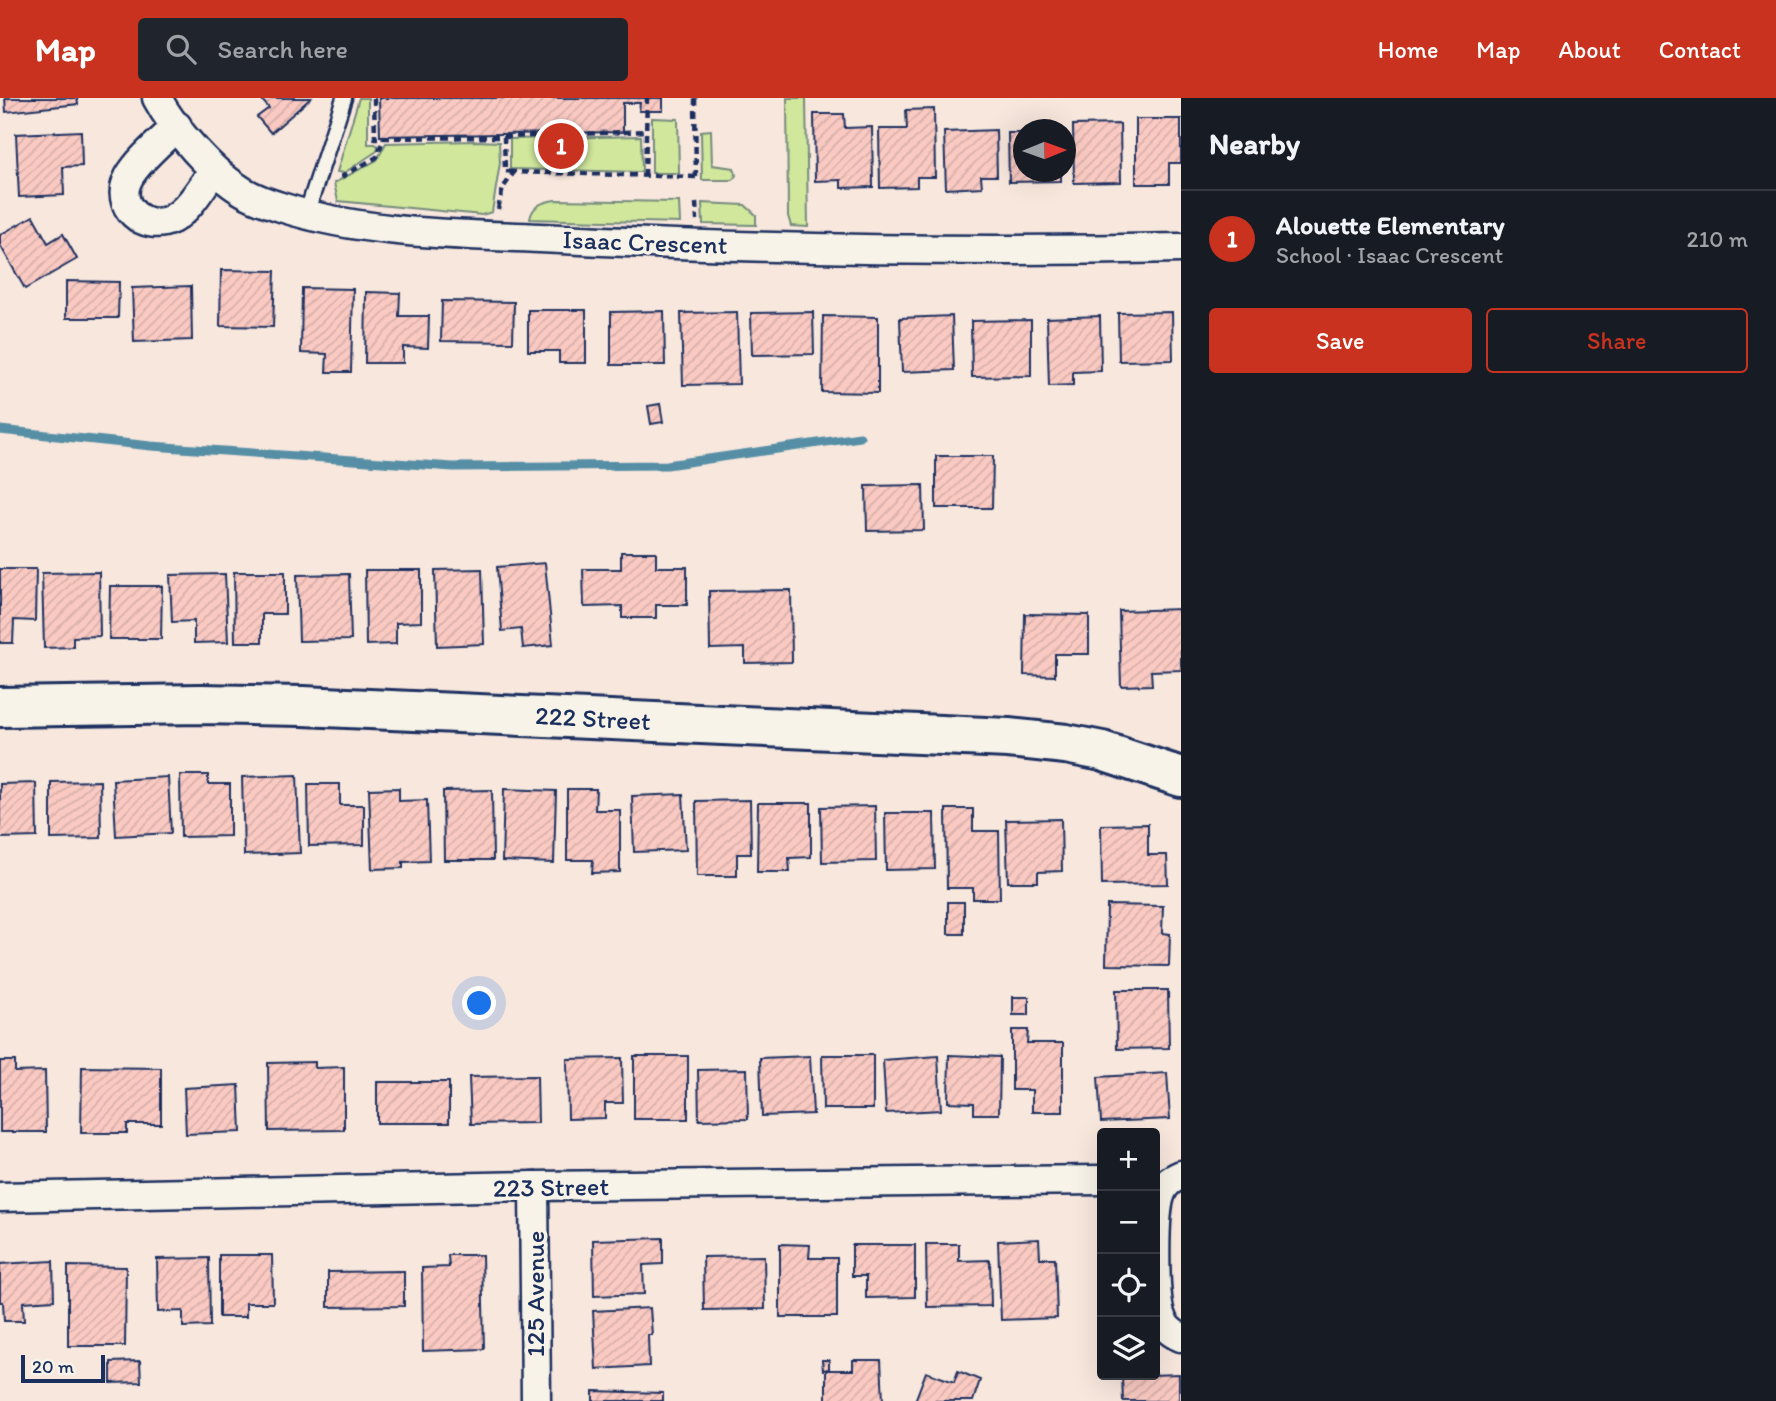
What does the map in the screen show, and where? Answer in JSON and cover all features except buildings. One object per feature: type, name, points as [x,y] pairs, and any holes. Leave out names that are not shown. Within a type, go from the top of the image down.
[{"type":"street","name":"Isaac Crescent","points":[[157,98],[214,170],[245,193],[306,215],[400,229],[627,242],[902,251],[1181,248]]},
{"type":"street","points":[[177,126],[130,175],[125,195],[131,212],[145,222],[172,219],[192,200],[214,170]]},
{"type":"street","name":"222 Street","points":[[0,707],[201,704],[303,706],[1008,738],[1102,751],[1181,777]]},
{"type":"street","points":[[1169,1178],[1161,1191],[1156,1211],[1157,1293],[1159,1312],[1165,1326],[1181,1337]]},
{"type":"street","name":"223 Street","points":[[0,1197],[534,1186],[1097,1180]]},
{"type":"street","name":"125 Avenue","points":[[534,1186],[536,1401]]},
{"type":"lane","points":[[306,215],[344,98]]},
{"type":"path","points":[[374,98],[375,138],[647,131]]},
{"type":"path","points":[[645,176],[647,98]]},
{"type":"path","points":[[505,136],[505,171],[696,179],[695,98]]},
{"type":"path","points":[[320,172],[341,177],[377,157],[384,137]]},
{"type":"path","points":[[498,209],[503,188],[514,172]]},
{"type":"path","points":[[696,203],[697,225]]},
{"type":"green space","points":[[359,98],[368,98],[368,144],[378,146],[377,151],[344,173],[337,172]]},
{"type":"green space","points":[[787,98],[806,98],[808,227],[791,226],[788,216]]},
{"type":"green space","points":[[652,118],[678,119],[679,173],[652,173]]},
{"type":"green space","points":[[711,130],[712,165],[734,168],[736,175],[733,180],[702,180],[701,131]]},
{"type":"green space","points":[[641,136],[642,172],[510,169],[510,139]]},
{"type":"green space","points":[[499,142],[500,163],[492,212],[482,215],[338,201],[334,183],[377,160],[386,143]]},
{"type":"green space","points":[[555,200],[679,202],[680,223],[530,219],[538,205]]},
{"type":"green space","points":[[702,203],[745,205],[756,215],[756,225],[703,224]]},
{"type":"waterway","points":[[0,430],[151,446],[453,467],[667,465],[860,437]]},
{"type":"place","name":"Alouette Elementary","points":[[561,146]]}]
